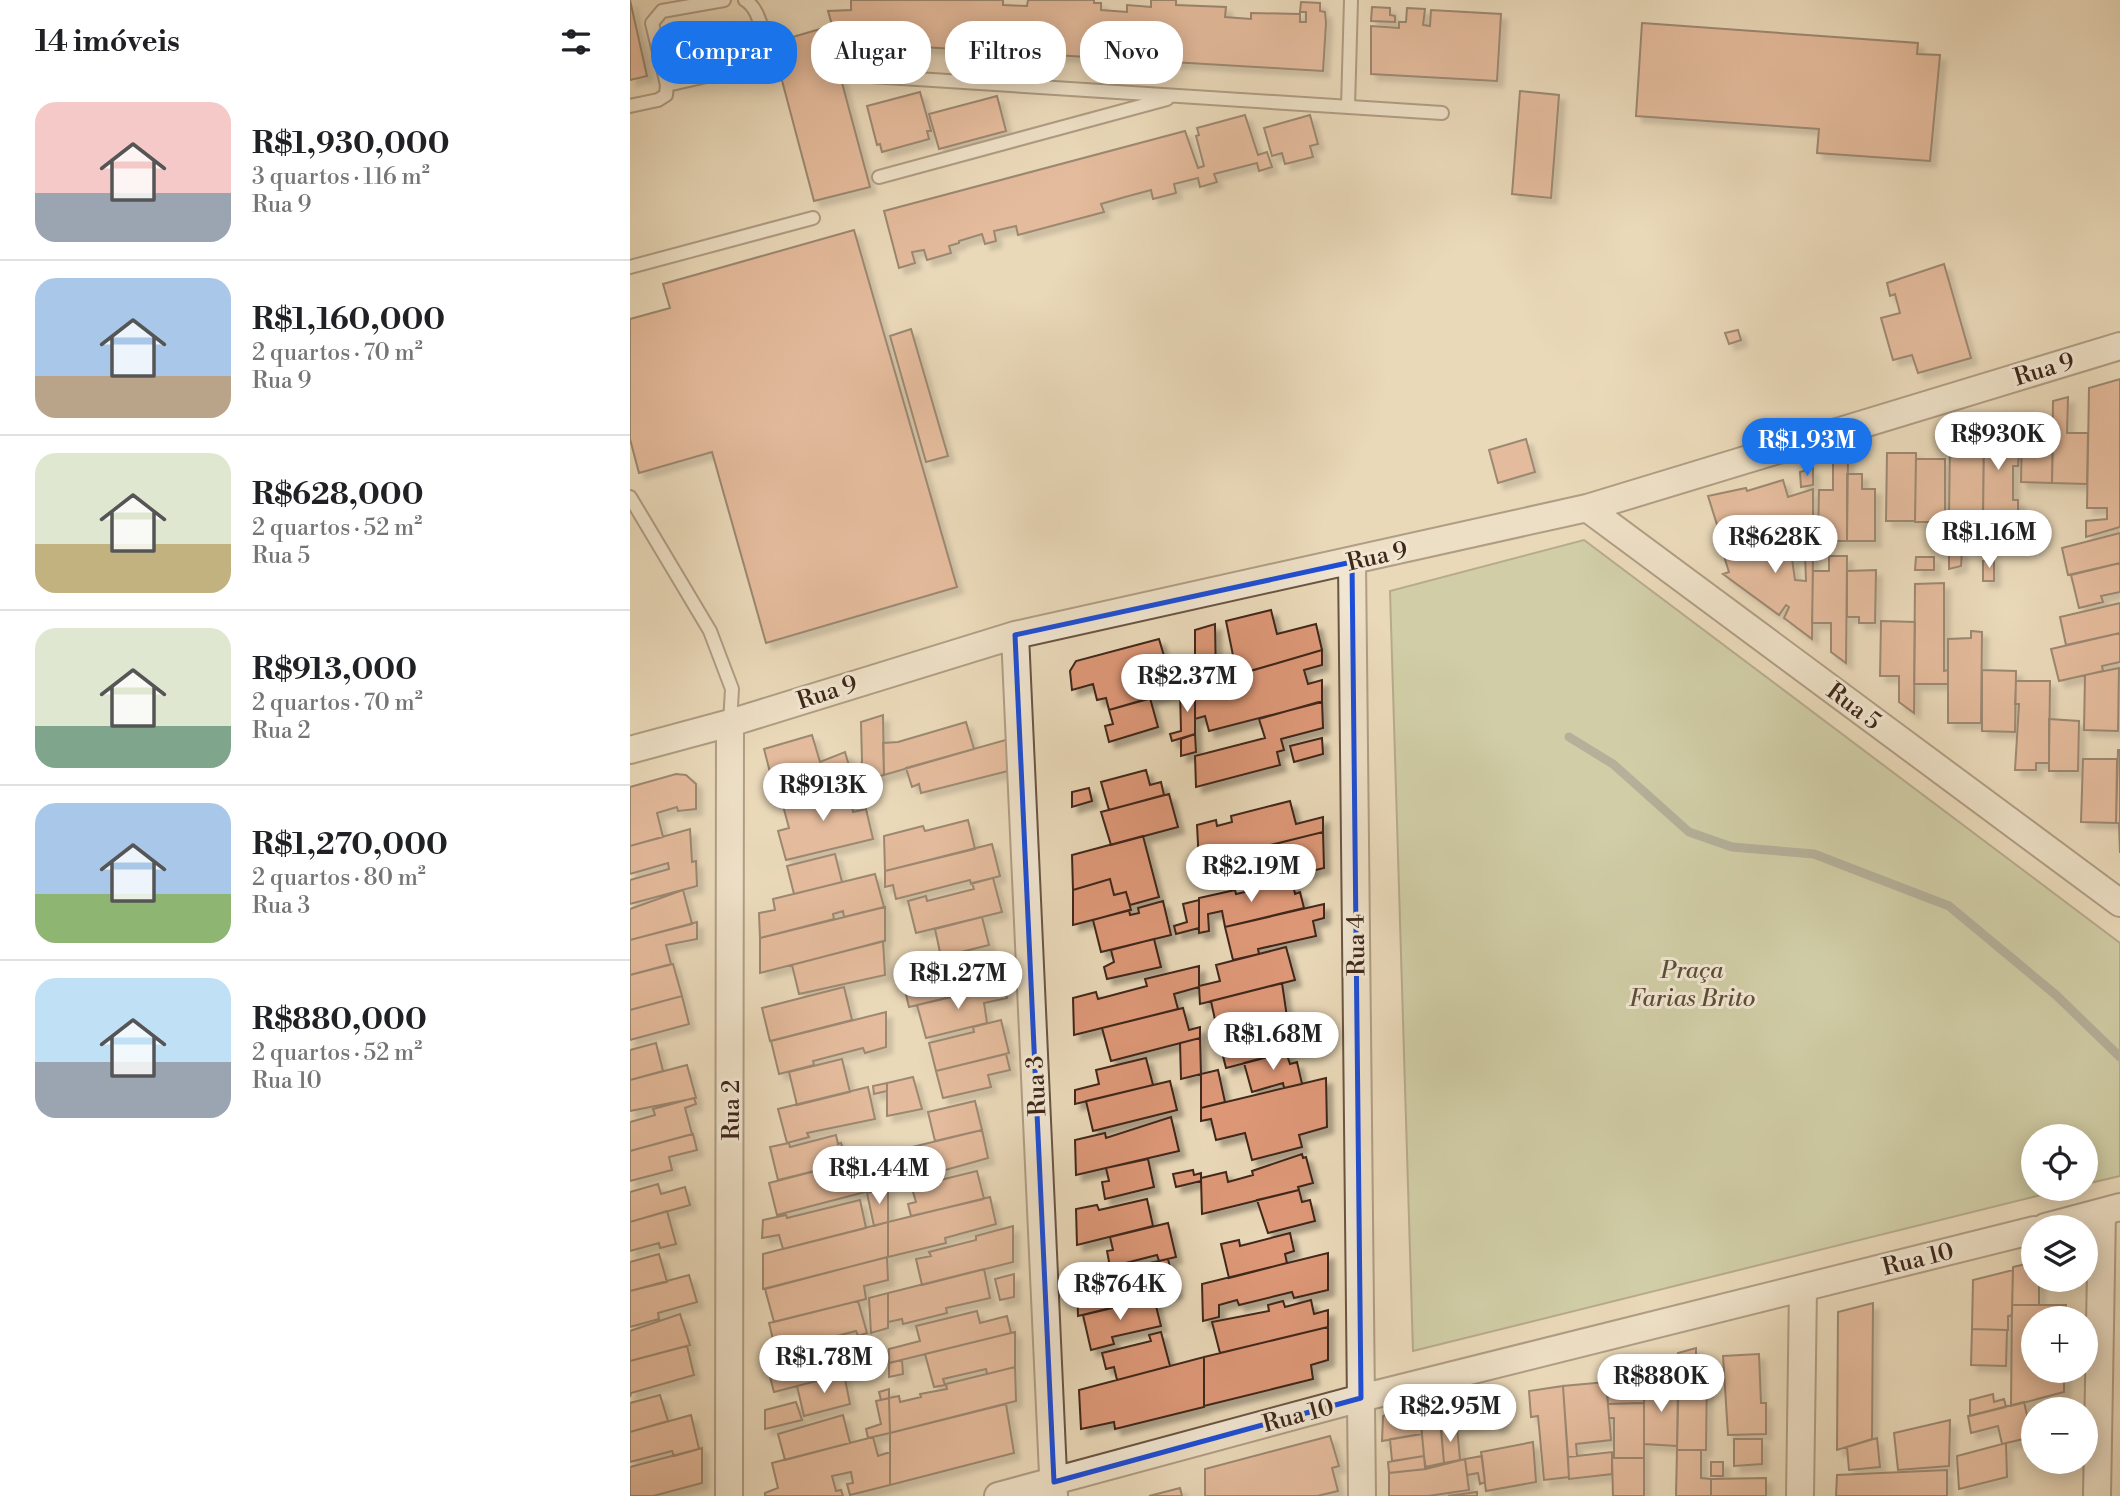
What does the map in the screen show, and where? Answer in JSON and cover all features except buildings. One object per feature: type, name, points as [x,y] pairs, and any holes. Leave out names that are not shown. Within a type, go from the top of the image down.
[{"type":"street","name":"Rua 9","points":[[630,750],[730,723],[1015,635],[1587,508],[2120,346]]},
{"type":"street","name":"Rua 5","points":[[1587,508],[2120,904]]},
{"type":"street","name":"Rua 4","points":[[1352,562],[1362,1496]]},
{"type":"street","name":"Rua 3","points":[[1015,635],[1054,1489]]},
{"type":"street","name":"Rua 2","points":[[729,1496],[730,723]]},
{"type":"street","points":[[2092,1215],[2111,1210],[2097,1496]]},
{"type":"street","name":"Rua 10","points":[[998,1496],[1054,1489],[1361,1398],[2021,1233]]},
{"type":"street","points":[[1800,1496],[1802,1289]]},
{"type":"lane","points":[[630,106],[657,100],[666,95],[667,85],[652,23],[655,17],[662,11],[724,0]]},
{"type":"lane","points":[[667,85],[755,65],[762,57],[764,49],[756,9],[745,0]]},
{"type":"lane","points":[[1348,107],[1351,0]]},
{"type":"lane","points":[[931,80],[1442,113]]},
{"type":"lane","points":[[879,177],[1177,96]]},
{"type":"lane","points":[[630,267],[813,218]]},
{"type":"lane","points":[[630,497],[710,631],[732,689],[730,723]]},
{"type":"highlighted area","points":[[1352,562],[1361,1398],[1054,1482],[1015,635]]},
{"type":"green space","name":"Praça Farias Brito","points":[[1584,540],[2120,943],[2120,1176],[2098,1181],[2098,1124],[2021,1124],[2021,1200],[1413,1351],[1390,591]]},
{"type":"waterway","points":[[1569,737],[1613,764],[1689,832],[1732,847],[1814,854],[1949,906],[2056,995],[2120,1057]]}]
